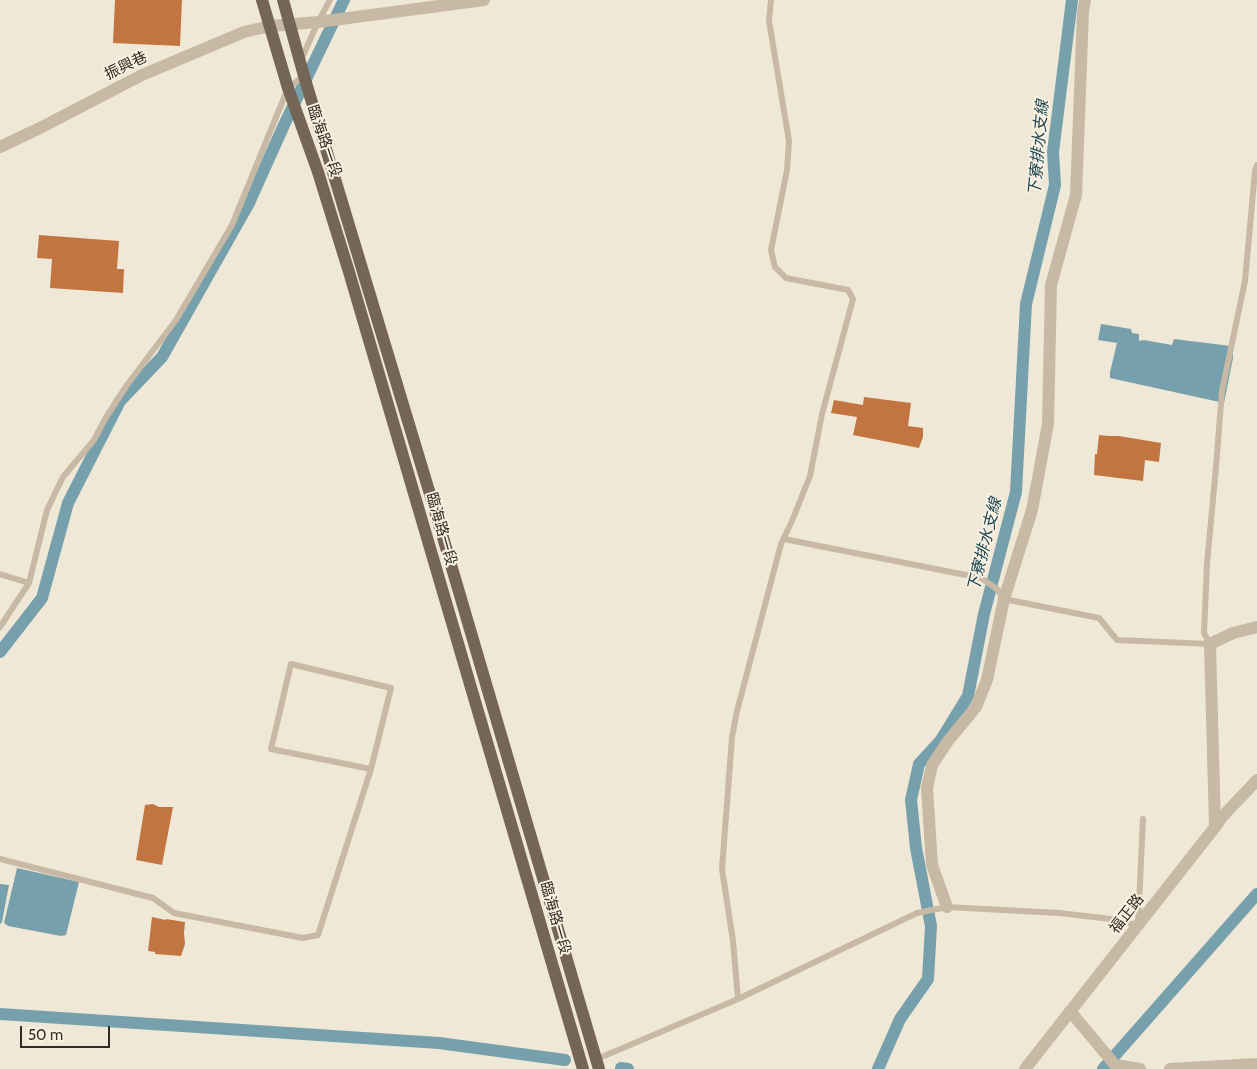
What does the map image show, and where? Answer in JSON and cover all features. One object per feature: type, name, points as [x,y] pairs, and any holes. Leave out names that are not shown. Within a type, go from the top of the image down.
[{"type":"main road","name":"臨海路一段","points":[[262,0],[288,88],[318,172],[349,272],[583,1069]]},
{"type":"main road","name":"臨海路一段","points":[[283,0],[598,1066]]},
{"type":"street","name":"振興巷","points":[[0,147],[142,75],[244,32],[270,26],[318,22],[484,0]]},
{"type":"street","points":[[947,907],[932,865],[927,788],[932,765],[976,707],[987,680],[1004,599],[1032,510],[1048,424],[1051,285],[1076,195],[1085,0]]},
{"type":"street","points":[[1215,827],[1210,644],[1234,633],[1257,627]]},
{"type":"street","name":"福正路","points":[[1025,1069],[1222,817],[1257,780]]},
{"type":"street","points":[[1070,1011],[1115,1066],[1140,1069]]},
{"type":"street","points":[[1170,1069],[1257,1064]]},
{"type":"lane","points":[[300,61],[330,0]]},
{"type":"lane","points":[[738,999],[733,941],[722,869],[732,737],[736,712],[782,544],[810,476],[822,414],[853,299],[848,290],[786,278],[775,267],[771,250],[787,170],[789,142],[769,21],[771,0]]},
{"type":"lane","points":[[0,627],[29,583],[47,510],[63,477],[94,440],[127,385],[176,320],[232,225],[288,88],[304,76]]},
{"type":"lane","points":[[784,538],[981,578],[997,589],[1004,599],[1099,618],[1117,640],[1210,644],[1204,632],[1207,564],[1222,391],[1245,281],[1257,165]]},
{"type":"lane","points":[[0,574],[29,583]]},
{"type":"lane","points":[[0,859],[153,898],[174,913],[303,938],[318,935],[371,768],[391,688],[291,664],[271,749],[371,768]]},
{"type":"lane","points":[[598,1066],[917,913],[947,907],[1059,913],[1119,920],[1138,926],[1143,819]]},
{"type":"water","points":[[1101,324],[1131,329],[1132,333],[1139,334],[1139,341],[1144,340],[1172,345],[1174,339],[1231,346],[1233,358],[1224,403],[1110,378],[1117,343],[1098,340]]},
{"type":"water","points":[[17,868],[79,882],[66,935],[61,936],[8,926],[4,923]]},
{"type":"water","points":[[0,884],[9,885],[0,924]]},
{"type":"building","points":[[115,0],[182,0],[180,46],[113,43]]},
{"type":"building","points":[[39,235],[119,241],[117,269],[124,269],[123,293],[50,288],[52,259],[37,258]]},
{"type":"building","points":[[864,397],[911,403],[908,426],[923,428],[923,437],[919,448],[853,435],[857,417],[831,413],[834,400],[863,405]]},
{"type":"building","points":[[1099,435],[1119,436],[1161,443],[1159,462],[1145,460],[1143,481],[1094,475],[1095,454],[1097,454]]},
{"type":"building","points":[[153,804],[159,807],[173,807],[162,865],[136,860],[145,805]]},
{"type":"building","points":[[152,917],[185,922],[185,944],[181,956],[155,954],[155,952],[148,951]]},
{"type":"waterway","points":[[0,652],[42,598],[68,503],[120,401],[162,357],[249,203],[344,0]]},
{"type":"waterway","name":"下寮排水支線","points":[[878,1069],[900,1019],[928,979],[931,926],[916,848],[911,800],[919,764],[941,740],[968,696],[984,614],[1016,492],[1026,304],[1055,185],[1053,152],[1072,0]]},
{"type":"waterway","points":[[1103,1069],[1257,894]]},
{"type":"waterway","points":[[0,1014],[439,1043],[565,1060]]},
{"type":"waterway","points":[[621,1068],[628,1069]]}]
